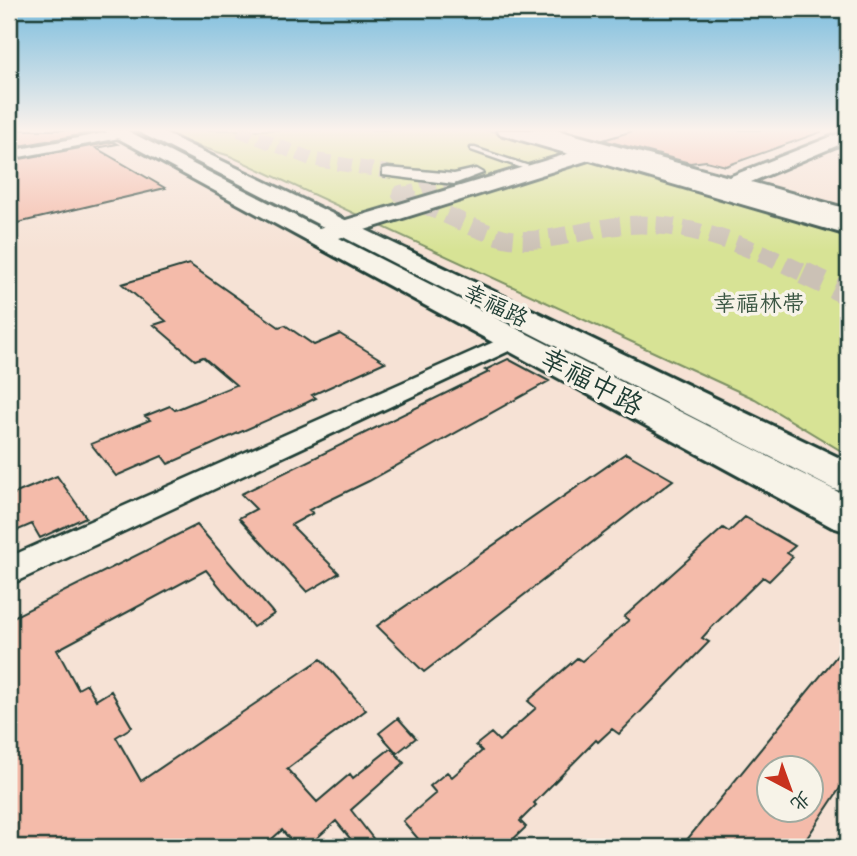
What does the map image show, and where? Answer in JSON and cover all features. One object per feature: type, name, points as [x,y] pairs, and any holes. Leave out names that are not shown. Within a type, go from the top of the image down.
[{"type":"main road","name":"幸福中路","points":[[192,170],[211,182],[330,233],[514,340],[848,516]]},
{"type":"main road","name":"幸福路","points":[[206,170],[330,233],[848,479]]},
{"type":"main road","points":[[330,233],[537,170]]},
{"type":"main road","points":[[655,170],[848,229]]},
{"type":"main road","points":[[671,170],[848,216]]},
{"type":"main road","points":[[729,184],[763,170]]},
{"type":"street","points":[[388,172],[454,179],[476,173]]},
{"type":"street","points":[[9,572],[514,340]]},
{"type":"green space","name":"幸福林带","points":[[260,170],[624,170],[848,236],[848,455],[755,399]]},
{"type":"building","points":[[9,170],[134,170],[165,188],[9,225]]},
{"type":"building","points":[[189,264],[279,327],[285,325],[314,345],[340,334],[385,362],[312,395],[316,398],[306,403],[168,464],[162,456],[116,476],[91,444],[150,420],[145,416],[170,406],[175,410],[236,385],[203,357],[195,360],[154,325],[166,321],[122,284]]},
{"type":"building","points":[[508,359],[549,381],[369,481],[309,510],[313,513],[291,525],[339,573],[307,592],[239,518],[256,509],[241,494],[489,372],[485,370]]},
{"type":"building","points":[[626,453],[673,480],[424,672],[377,626]]},
{"type":"building","points":[[57,476],[86,517],[40,538],[32,524],[9,534],[9,496]]},
{"type":"building","points":[[745,517],[795,546],[787,553],[793,557],[769,581],[763,577],[712,627],[702,638],[709,642],[619,734],[612,729],[598,742],[596,740],[534,803],[536,805],[520,821],[526,827],[505,847],[425,847],[403,821],[436,793],[430,786],[447,772],[452,777],[482,751],[476,745],[491,733],[499,741],[536,708],[528,701],[577,658],[582,661],[629,620],[624,617],[723,528],[729,532]]},
{"type":"building","points":[[197,525],[274,614],[253,627],[206,570],[57,650],[78,689],[87,684],[96,700],[111,691],[132,727],[116,737],[141,781],[321,659],[366,710],[287,769],[317,802],[350,774],[353,778],[391,748],[404,763],[351,810],[378,845],[357,847],[336,821],[307,847],[296,847],[282,830],[263,847],[9,847],[9,619]]},
{"type":"building","points":[[848,642],[848,776],[826,809],[826,754],[757,754]]},
{"type":"building","points":[[398,718],[416,738],[397,753],[379,733]]},
{"type":"building","points":[[756,755],[756,824],[816,824],[801,847],[681,847]]},
{"type":"tunnel","points":[[376,170],[388,172]]},
{"type":"tunnel","points":[[403,195],[454,179]]},
{"type":"tunnel","points":[[403,195],[405,193]]},
{"type":"tunnel","points":[[403,195],[471,226],[510,239],[537,240],[617,226],[666,226],[691,230],[738,244],[806,274]]},
{"type":"tunnel","points":[[803,273],[848,294]]}]
